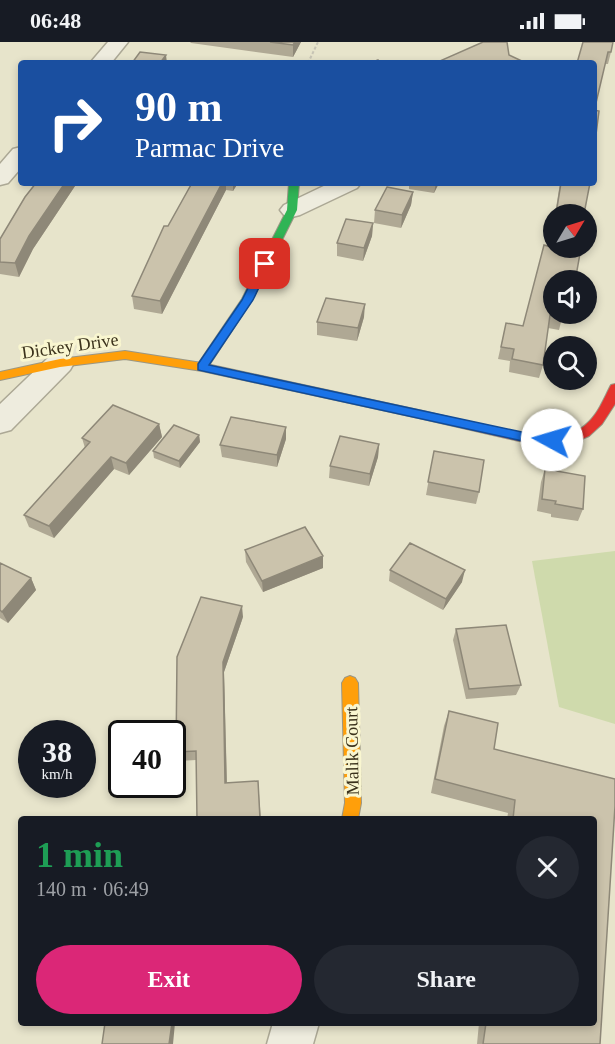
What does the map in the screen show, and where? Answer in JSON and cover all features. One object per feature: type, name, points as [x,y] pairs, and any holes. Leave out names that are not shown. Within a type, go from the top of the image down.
[{"type":"street","points":[[103,60],[118,42]]},
{"type":"street","points":[[0,178],[18,157]]},
{"type":"street","points":[[202,367],[247,300],[292,210],[294,186]]},
{"type":"street","points":[[292,210],[343,186]]},
{"type":"street","name":"Dickey Drive","points":[[0,376],[60,363],[125,355],[202,367],[536,439],[568,440],[592,426],[608,409],[615,388]]},
{"type":"street","points":[[0,422],[60,363]]},
{"type":"street","name":"Malik Court","points":[[350,683],[353,803],[351,816]]},
{"type":"street","points":[[290,1044],[295,1026]]},
{"type":"path","points":[[309,60],[318,42]]},
{"type":"green space","points":[[615,551],[615,724],[559,707],[532,561]]},
{"type":"building","points":[[270,42],[295,42],[293,45]]},
{"type":"building","points":[[483,42],[507,42],[509,55],[520,60],[442,60]]},
{"type":"building","points":[[583,42],[613,42],[611,52],[608,52],[597,99],[597,60],[578,60]]},
{"type":"building","points":[[140,52],[166,55],[162,60],[134,60]]},
{"type":"building","points":[[34,186],[63,186],[29,236],[15,263],[0,262],[0,239]]},
{"type":"building","points":[[190,186],[220,186],[160,301],[132,296],[164,226],[168,226]]},
{"type":"building","points":[[561,186],[589,186],[586,204],[558,204]]},
{"type":"building","points":[[387,187],[413,192],[402,215],[375,210]]},
{"type":"building","points":[[346,219],[373,223],[364,248],[337,243]]},
{"type":"building","points":[[543,249],[543,258],[579,258],[577,270],[543,270],[543,324],[549,324],[547,336],[543,336],[543,365],[512,359],[514,349],[501,347],[506,323],[523,326]]},
{"type":"building","points":[[326,298],[365,304],[358,328],[317,322]]},
{"type":"building","points":[[113,405],[159,424],[126,463],[111,457],[49,526],[24,515],[90,442],[82,438]]},
{"type":"building","points":[[231,417],[286,427],[277,455],[220,445]]},
{"type":"building","points":[[174,425],[199,435],[179,461],[153,451]]},
{"type":"building","points":[[340,436],[379,444],[370,474],[330,466]]},
{"type":"building","points":[[434,451],[484,460],[479,492],[428,482]]},
{"type":"building","points":[[545,469],[585,476],[583,509],[542,499]]},
{"type":"building","points":[[305,527],[323,556],[262,581],[245,550]]},
{"type":"building","points":[[410,543],[465,570],[446,599],[390,570]]},
{"type":"building","points":[[0,563],[31,578],[2,612],[0,610]]},
{"type":"building","points":[[201,597],[242,606],[223,662],[225,783],[258,781],[260,816],[197,816],[196,751],[186,752],[186,720],[176,720],[177,657]]},
{"type":"building","points":[[506,625],[521,685],[469,689],[456,629]]},
{"type":"building","points":[[449,711],[498,723],[494,749],[615,779],[600,1044],[483,1044],[486,1026],[597,1026],[597,816],[513,816],[515,800],[435,779]]},
{"type":"building","points":[[105,1026],[172,1026],[169,1044],[102,1044]]},
{"type":"traffic: fast","points":[[202,367],[247,300],[292,210],[294,186]]},
{"type":"traffic: slow","points":[[0,376],[60,363],[125,355],[202,367],[423,415]]},
{"type":"traffic: slow","points":[[350,683],[353,803],[351,816]]},
{"type":"traffic: jam","points":[[423,415],[519,437],[568,440],[584,433],[598,420],[604,413],[615,388]]},
{"type":"route","points":[[265,264],[247,300],[202,367],[536,439],[552,440]]}]
